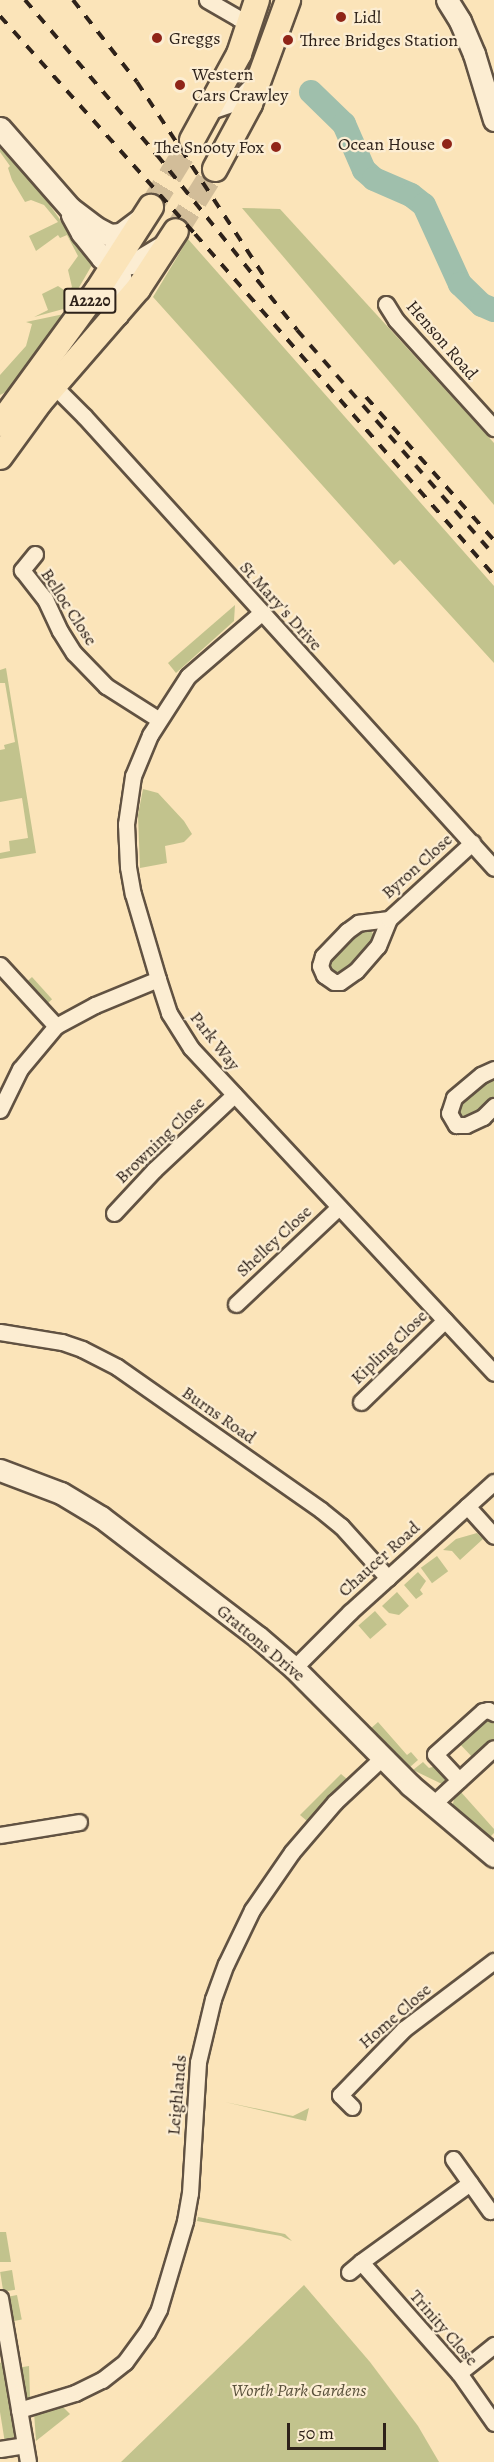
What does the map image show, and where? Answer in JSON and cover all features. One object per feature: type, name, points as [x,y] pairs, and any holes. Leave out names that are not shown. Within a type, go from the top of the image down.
[{"type":"main road","points":[[215,169],[242,123],[263,72],[288,0]]},
{"type":"main road","points":[[192,140],[217,105],[239,54],[254,10]]},
{"type":"main road","name":"A2220","points":[[0,458],[108,266],[149,211]]},
{"type":"main road","name":"A2220","points":[[0,424],[46,378],[117,315],[138,289],[172,237]]},
{"type":"street","points":[[207,0],[238,18],[254,10],[266,0]]},
{"type":"street","points":[[447,0],[470,44],[494,120]]},
{"type":"street","points":[[227,148],[229,128],[217,105],[240,97],[263,72]]},
{"type":"street","points":[[0,128],[70,208],[110,236]]},
{"type":"street","points":[[70,208],[82,233],[122,284],[117,315]]},
{"type":"street","points":[[110,236],[131,229],[149,211]]},
{"type":"street","points":[[108,266],[110,236]]},
{"type":"street","points":[[108,266],[137,262],[154,254],[172,237]]},
{"type":"street","name":"Henson Road","points":[[386,304],[396,320],[494,428]]},
{"type":"street","name":"St Mary's Drive","points":[[46,378],[494,868]]},
{"type":"street","name":"Belloc Close","points":[[35,554],[22,570],[45,599],[74,653],[106,686],[158,719]]},
{"type":"street","name":"Park Way","points":[[261,613],[201,662],[176,691],[143,747],[133,776],[126,824],[130,880],[158,980],[170,1012],[183,1037],[234,1095],[494,1373]]},
{"type":"street","name":"Byron Close","points":[[389,919],[358,923],[346,931],[323,956],[320,966],[324,975],[334,982],[340,982],[356,971],[378,946],[389,919],[472,843]]},
{"type":"street","points":[[0,965],[56,1026]]},
{"type":"street","points":[[0,1110],[20,1069],[56,1026],[95,1005],[158,980]]},
{"type":"street","points":[[494,1068],[481,1075],[454,1098],[449,1113],[456,1125],[466,1125],[483,1117],[494,1106]]},
{"type":"street","name":"Browning Close","points":[[114,1213],[154,1170],[234,1095]]},
{"type":"street","name":"Shelley Close","points":[[236,1304],[339,1207]]},
{"type":"street","name":"Kipling Close","points":[[361,1402],[445,1320]]},
{"type":"street","name":"Burns Road","points":[[0,1332],[62,1342],[82,1349],[117,1367],[321,1510],[341,1527],[388,1578]]},
{"type":"street","name":"Grattons Drive","points":[[0,1470],[61,1493],[101,1517],[258,1637],[294,1668],[382,1758],[432,1805],[494,1856]]},
{"type":"street","name":"Chaucer Road","points":[[294,1668],[388,1578],[494,1482]]},
{"type":"street","points":[[467,1506],[494,1536]]},
{"type":"street","points":[[459,1780],[435,1754],[483,1711],[488,1710],[494,1713]]},
{"type":"street","points":[[432,1805],[494,1748]]},
{"type":"street","name":"Leighlands","points":[[19,2410],[75,2393],[107,2376],[125,2361],[159,2309],[185,2221],[190,2193],[198,2062],[213,1999],[226,1964],[252,1910],[292,1852],[335,1802],[382,1758]]},
{"type":"street","points":[[0,1835],[79,1822]]},
{"type":"street","name":"Home Close","points":[[352,2107],[336,2091],[404,2030],[494,1961]]},
{"type":"street","points":[[453,2159],[490,2211]]},
{"type":"street","name":"Trinity Close","points":[[470,2183],[355,2267],[459,2373],[494,2423]]},
{"type":"street","points":[[0,2298],[27,2462]]},
{"type":"street","points":[[459,2373],[494,2345]]},
{"type":"street","points":[[0,2449],[24,2445]]},
{"type":"green space","points":[[0,143],[42,194],[92,265],[67,308],[34,317],[48,310],[42,294],[58,286],[67,292],[72,287],[68,270],[78,256],[67,235],[60,238],[58,235],[36,251],[29,236],[58,222],[44,205],[31,200],[25,202],[12,180],[8,168],[10,166],[0,152]]},
{"type":"green space","points":[[242,208],[280,209],[494,443],[494,505]]},
{"type":"green space","points":[[188,239],[494,586],[494,663],[400,560],[394,565],[153,297]]},
{"type":"green space","points":[[64,314],[8,391],[0,395],[0,375],[26,346],[32,324],[26,322]]},
{"type":"green space","points":[[235,605],[234,621],[176,673],[168,663]]},
{"type":"green space","points":[[6,668],[36,853],[0,859],[0,853],[10,851],[9,841],[28,838],[22,798],[0,802],[0,750],[5,749],[4,745],[15,742],[5,683],[0,683],[0,670]]},
{"type":"green space","points":[[143,789],[158,793],[184,821],[192,834],[184,842],[165,846],[167,863],[140,868],[138,815]]},
{"type":"green space","points":[[369,928],[376,938],[345,974],[331,975],[326,962],[355,931]]},
{"type":"green space","points":[[32,977],[52,999],[45,1006],[25,984]]},
{"type":"green space","points":[[494,1075],[494,1099],[471,1119],[460,1118],[456,1113],[459,1102]]},
{"type":"green space","points":[[477,1533],[483,1539],[460,1560],[452,1551],[443,1550],[456,1539]]},
{"type":"green space","points":[[437,1556],[448,1571],[432,1583],[421,1568]]},
{"type":"green space","points":[[418,1572],[426,1581],[420,1590],[423,1594],[416,1599],[404,1585]]},
{"type":"green space","points":[[397,1592],[409,1606],[399,1615],[389,1613],[382,1606]]},
{"type":"green space","points":[[375,1611],[387,1625],[370,1639],[358,1625]]},
{"type":"green space","points":[[488,1718],[494,1721],[494,1742],[474,1759],[458,1742],[483,1719]]},
{"type":"green space","points":[[378,1722],[407,1755],[411,1752],[418,1760],[410,1767],[397,1760],[369,1730]]},
{"type":"green space","points":[[423,1762],[429,1768],[436,1766],[448,1777],[444,1785],[413,1770]]},
{"type":"green space","points":[[341,1774],[347,1779],[307,1821],[300,1815]]},
{"type":"green space","points":[[460,1791],[494,1829],[494,1833],[488,1839],[452,1807],[455,1796]]},
{"type":"green space","points":[[225,2102],[293,2116],[309,2108],[306,2121]]},
{"type":"green space","points":[[198,2217],[285,2234],[292,2241],[281,2236],[197,2221]]},
{"type":"green space","points":[[0,2232],[6,2232],[11,2262],[0,2262]]},
{"type":"green space","points":[[12,2270],[15,2290],[3,2292],[0,2272]]},
{"type":"green space","name":"Worth Park Gardens","points":[[304,2285],[370,2362],[418,2426],[439,2462],[121,2462]]},
{"type":"green space","points":[[17,2295],[22,2320],[9,2322],[4,2297]]},
{"type":"green space","points":[[5,2361],[17,2430],[15,2436],[5,2443],[0,2412],[0,2363]]},
{"type":"green space","points":[[29,2366],[30,2398],[26,2400],[17,2368]]},
{"type":"green space","points":[[60,2404],[70,2414],[36,2441],[34,2412]]},
{"type":"waterway","points":[[311,92],[344,124],[364,170],[374,179],[411,195],[424,205],[460,284],[482,305],[494,310]]},
{"type":"tunnel","points":[[151,207],[192,140]]},
{"type":"tunnel","points":[[176,231],[215,169]]},
{"type":"railway","points":[[25,0],[157,155],[297,330],[494,555]]},
{"type":"railway","points":[[73,0],[137,82],[266,279]]},
{"type":"railway","points":[[0,16],[195,234],[494,576]]},
{"type":"railway","points":[[366,397],[494,540]]},
{"type":"place","name":"Lidl","points":[[341,17]]},
{"type":"place","name":"Greggs","points":[[157,38]]},
{"type":"place","name":"Three Bridges Station","points":[[288,40]]},
{"type":"place","name":"Western Cars Crawley","points":[[180,85]]},
{"type":"place","name":"Ocean House","points":[[447,144]]},
{"type":"place","name":"The Snooty Fox","points":[[276,147]]}]
